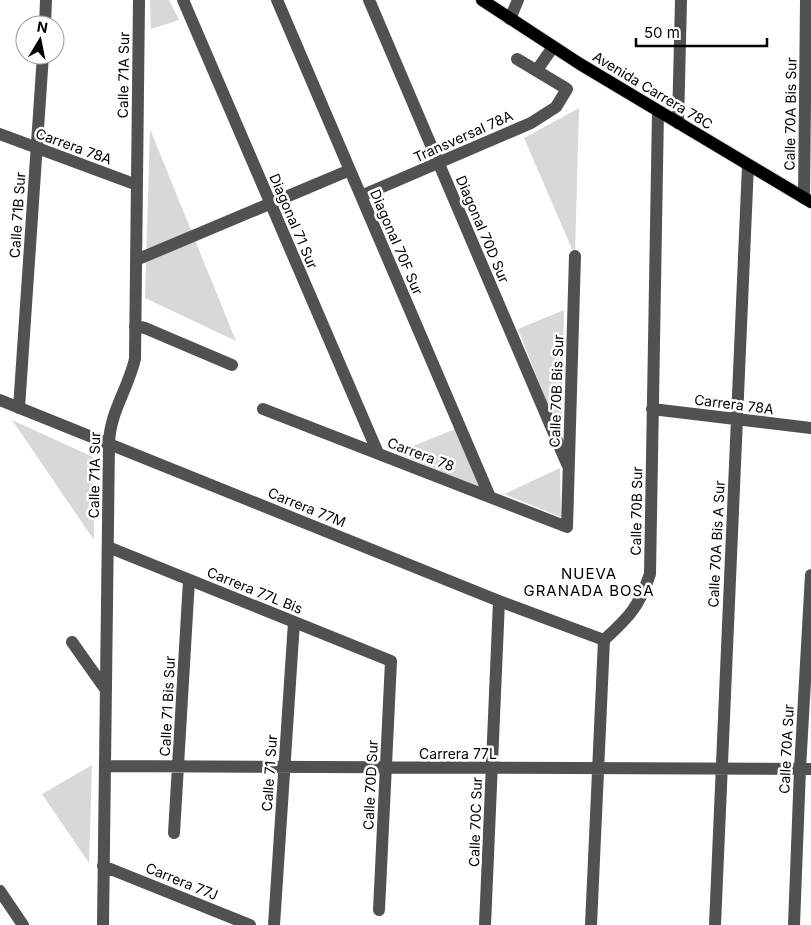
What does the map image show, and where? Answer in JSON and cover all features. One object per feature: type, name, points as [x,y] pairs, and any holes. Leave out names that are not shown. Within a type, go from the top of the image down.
[{"type":"main road","name":"Avenida Carrera 78C","points":[[482,0],[553,47],[807,200]]},
{"type":"street","points":[[45,15],[46,0]]},
{"type":"street","name":"Calle 71A Sur","points":[[103,925],[109,443],[110,428],[117,405],[131,376],[134,359],[139,0]]},
{"type":"street","name":"Diagonal 71 Sur","points":[[183,0],[378,453]]},
{"type":"street","name":"Diagonal 70F Sur","points":[[277,0],[490,497]]},
{"type":"street","name":"Diagonal 70D Sur","points":[[368,0],[569,470]]},
{"type":"street","points":[[510,19],[518,0]]},
{"type":"street","points":[[678,123],[681,0]]},
{"type":"street","name":"Calle 70A Bis Sur","points":[[806,0],[807,200]]},
{"type":"street","points":[[517,59],[537,70],[553,47]]},
{"type":"street","name":"Calle 71B Sur","points":[[19,408],[42,65]]},
{"type":"street","name":"Transversal 78A","points":[[361,196],[520,128],[556,107],[567,89],[537,70]]},
{"type":"street","name":"Calle 70B Sur","points":[[604,640],[626,620],[642,599],[650,574],[658,111]]},
{"type":"street","name":"Carrera 78A","points":[[0,134],[137,185]]},
{"type":"street","name":"Calle 70A Bis A Sur","points":[[715,925],[748,164]]},
{"type":"street","points":[[136,260],[350,170]]},
{"type":"street","name":"Calle 70B Bis Sur","points":[[567,527],[575,256]]},
{"type":"street","points":[[135,326],[145,328],[232,365]]},
{"type":"street","name":"Carrera 77M","points":[[0,400],[499,601],[604,640]]},
{"type":"street","name":"Carrera 78","points":[[264,409],[567,527]]},
{"type":"street","name":"Carrera 78A","points":[[652,409],[811,428]]},
{"type":"street","name":"Carrera 77L Bis","points":[[108,547],[391,661]]},
{"type":"street","name":"Calle 70A Sur","points":[[794,925],[805,769],[811,575]]},
{"type":"street","name":"Calle 71 Bis Sur","points":[[174,833],[189,580]]},
{"type":"street","name":"Calle 70C Sur","points":[[485,925],[499,601]]},
{"type":"street","name":"Calle 71 Sur","points":[[274,925],[294,622]]},
{"type":"street","points":[[591,925],[604,640]]},
{"type":"street","points":[[72,642],[106,690]]},
{"type":"street","name":"Calle 70D Sur","points":[[379,910],[391,661]]},
{"type":"street","name":"Carrera 77L","points":[[105,766],[805,769]]},
{"type":"street","name":"Carrera 77J","points":[[104,866],[224,920],[250,925]]},
{"type":"street","points":[[0,891],[23,925]]},
{"type":"shaded area","points":[[150,0],[169,0],[179,20],[151,29]]},
{"type":"shaded area","points":[[579,108],[575,256],[524,138]]},
{"type":"shaded area","points":[[150,129],[236,341],[145,298]]},
{"type":"shaded area","points":[[564,310],[561,438],[518,329]]},
{"type":"shaded area","points":[[12,420],[93,457],[94,540]]},
{"type":"shaded area","points":[[455,429],[480,488],[396,453]]},
{"type":"shaded area","points":[[560,468],[561,517],[504,494]]},
{"type":"shaded area","points":[[92,765],[89,863],[42,794]]},
{"type":"district","name":"NUEVA GRANADA BOSA","points":[[589,582]]}]
